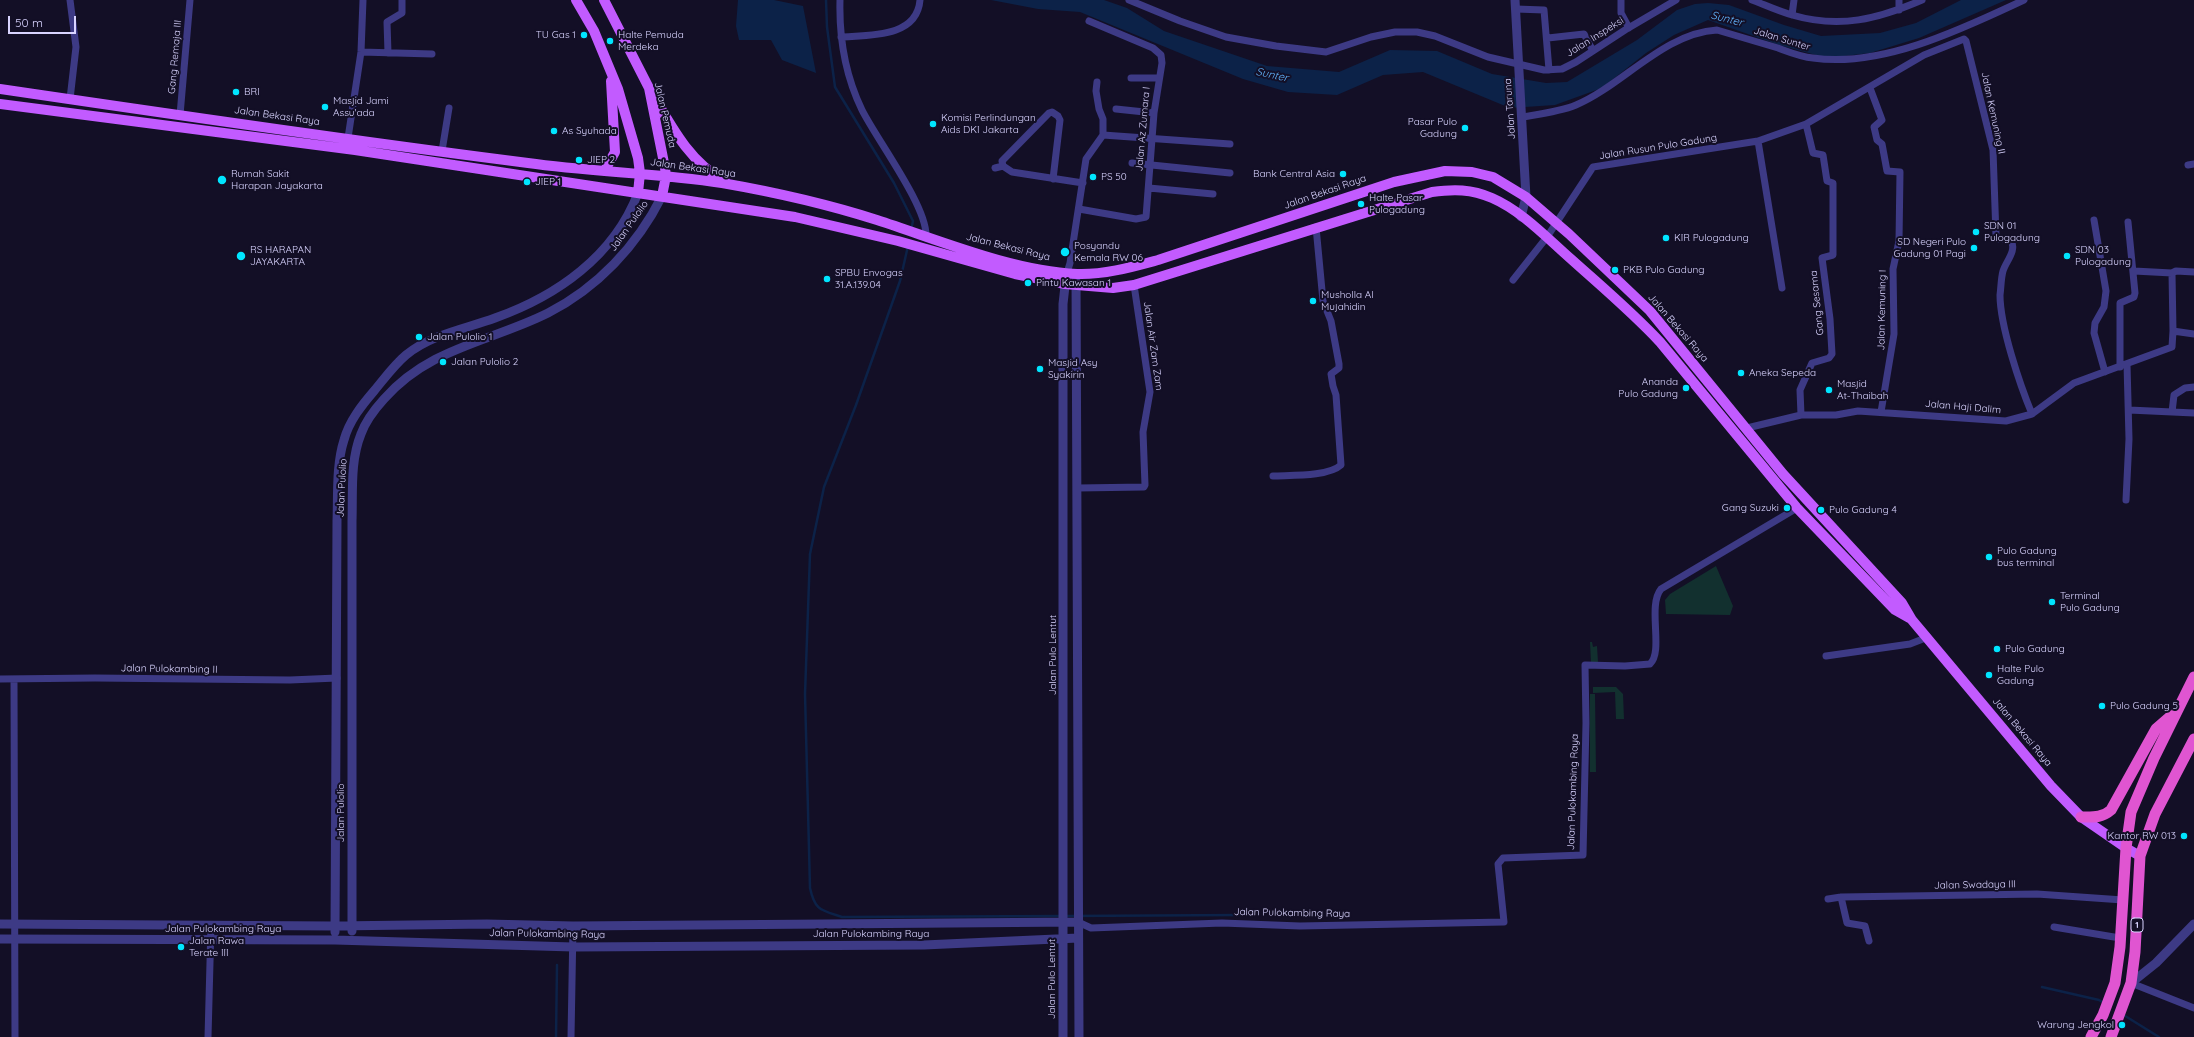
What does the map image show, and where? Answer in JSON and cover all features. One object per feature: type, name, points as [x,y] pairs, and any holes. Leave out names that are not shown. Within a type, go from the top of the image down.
[{"type":"highway","name":"1","points":[[2091,1037],[2103,1015],[2115,983],[2120,938],[2126,848],[2133,806],[2179,705],[2194,677]]},
{"type":"highway","points":[[2080,817],[2099,817],[2112,810],[2156,729],[2171,718],[2179,705]]},
{"type":"highway","name":"1","points":[[2111,1037],[2119,1019],[2129,988],[2135,952],[2140,856],[2155,814],[2194,739]]},
{"type":"main road","points":[[576,0],[594,31],[611,69],[625,109],[638,158],[640,173],[638,193]]},
{"type":"main road","name":"Jalan Pemuda","points":[[604,0],[649,88],[666,176],[662,196]]},
{"type":"main road","points":[[605,170],[615,152],[611,69]]},
{"type":"main road","points":[[649,88],[670,124],[701,165],[732,185]]},
{"type":"main road","name":"Jalan Bekasi Raya","points":[[0,89],[180,116],[489,158],[640,173],[732,185],[878,220],[899,229],[1018,264],[1072,273],[1117,270],[1142,264],[1394,182],[1445,171],[1484,174],[1503,182],[1526,197],[1650,311],[1783,474],[1902,603],[1912,620],[1928,637],[2051,786],[2080,817],[2140,856]]},
{"type":"main road","name":"Jalan Bekasi Raya","points":[[0,104],[488,170],[796,217],[922,247],[1015,274],[1077,286],[1113,288],[1134,285],[1432,192],[1458,189],[1491,198],[1521,217],[1547,237],[1651,333],[1797,508],[1895,610],[1912,620]]},
{"type":"main road","points":[[488,170],[489,158]]},
{"type":"main road","points":[[1849,563],[1857,555]]},
{"type":"street","points":[[70,0],[76,47],[70,99]]},
{"type":"street","name":"Gang Remaja III","points":[[180,116],[190,0]]},
{"type":"street","points":[[348,138],[361,52],[363,0]]},
{"type":"street","points":[[388,53],[387,22],[402,13],[402,0]]},
{"type":"street","points":[[840,0],[841,38],[850,82],[862,110],[914,198],[925,222],[923,235]]},
{"type":"street","points":[[841,38],[893,31],[906,25],[915,17],[920,0]]},
{"type":"street","name":"Jalan Inspeksi","points":[[1129,0],[1180,21],[1226,37],[1276,46],[1326,52],[1371,37],[1396,32],[1417,32],[1435,36],[1518,68],[1549,70],[1562,69],[1629,28],[1662,3],[1676,0]]},
{"type":"street","points":[[1621,0],[1621,13],[1629,28]]},
{"type":"street","points":[[1752,0],[1792,15],[1822,20],[1847,21],[1870,19],[1902,9],[1922,0]]},
{"type":"street","points":[[1792,15],[1794,0]]},
{"type":"street","points":[[1899,0],[1902,9]]},
{"type":"street","name":"Jalan Sunter","points":[[1522,113],[1561,110],[1576,105],[1599,92],[1650,58],[1693,34],[1705,31],[1717,30],[1812,58],[1838,60],[1892,53],[1917,45],[2024,0]]},
{"type":"street","points":[[1515,5],[1544,10],[1548,38],[1549,70]]},
{"type":"street","name":"Jalan Taruna","points":[[1515,5],[1526,197],[1521,217]]},
{"type":"street","name":"Jalan Az Zumara I","points":[[1079,209],[1126,218],[1144,219],[1149,188],[1158,78],[1162,63],[1160,52],[1089,21]]},
{"type":"street","points":[[1548,38],[1584,34],[1593,51]]},
{"type":"street","name":"Jalan Rusun Pulo Gadung","points":[[1513,280],[1547,237],[1593,167],[1758,141],[1806,124],[1924,56],[1962,39]]},
{"type":"street","name":"Jalan Kemuning II","points":[[1962,39],[1966,41],[1992,145],[1996,236],[1998,239],[2012,241],[2011,255],[2003,274],[2000,295],[2003,322],[2026,399],[2032,414]]},
{"type":"street","points":[[361,52],[432,54]]},
{"type":"street","points":[[1132,78],[1158,78]]},
{"type":"street","points":[[1079,1037],[1077,286],[1070,263],[1086,159],[1103,135],[1103,119],[1099,109],[1096,91],[1097,82]]},
{"type":"street","name":"Jalan Kemuning I","points":[[1870,88],[1882,120],[1874,127],[1877,140],[1882,144],[1887,171],[1900,172],[1899,241],[1893,269],[1894,334],[1881,412]]},
{"type":"street","points":[[442,151],[449,108]]},
{"type":"street","points":[[1116,109],[1154,113]]},
{"type":"street","points":[[1053,179],[1060,120],[1055,114],[1049,113],[999,167],[1012,172],[1053,179],[1083,183]]},
{"type":"street","name":"Gang Sesama","points":[[1801,416],[1800,390],[1812,363],[1829,358],[1832,354],[1830,319],[1822,258],[1833,255],[1833,183],[1827,181],[1823,154],[1813,153],[1806,124]]},
{"type":"street","points":[[1103,135],[1230,144]]},
{"type":"street","points":[[1758,141],[1782,288]]},
{"type":"street","points":[[1132,163],[1230,174]]},
{"type":"street","points":[[1149,188],[1213,194]]},
{"type":"street","name":"Jalan Pulolio","points":[[335,940],[337,521],[339,461],[344,439],[363,404],[407,355],[442,335],[494,319],[549,294],[570,281],[606,248],[632,208],[638,193]]},
{"type":"street","name":"Jalan Pulolio","points":[[352,940],[352,521],[353,461],[360,435],[369,416],[399,383],[423,366],[455,348],[501,332],[547,313],[569,301],[602,277],[621,258],[662,196]]},
{"type":"street","points":[[2094,220],[2106,292],[2104,306],[2095,323],[2094,333],[2105,372]]},
{"type":"street","points":[[2126,500],[2129,410],[2124,366],[2120,303],[2134,297],[2134,271],[2128,222]]},
{"type":"street","points":[[1273,476],[1313,474],[1340,466],[1336,395],[1331,374],[1339,368],[1340,364],[1331,321],[1323,301],[1316,227]]},
{"type":"street","points":[[606,248],[621,258]]},
{"type":"street","points":[[2134,271],[2172,273],[2176,271],[2194,272]]},
{"type":"street","name":"Jalan Pulo Lentut","points":[[1063,1037],[1063,304],[1065,284],[1072,273]]},
{"type":"street","points":[[2172,273],[2173,331],[2194,334]]},
{"type":"street","name":"Jalan Air Zam Zam","points":[[1078,488],[1144,487],[1145,485],[1143,432],[1150,392],[1134,285]]},
{"type":"street","points":[[494,319],[501,332]]},
{"type":"street","name":"Jalan Haji Dalim","points":[[1747,428],[1801,416],[1836,415],[1858,411],[2006,421],[2032,414],[2074,383],[2124,366],[2172,347],[2173,331]]},
{"type":"street","points":[[2172,412],[2174,395],[2185,388],[2194,387]]},
{"type":"street","points":[[2129,410],[2194,413]]},
{"type":"street","name":"Jalan Pulokambing Raya","points":[[0,924],[352,926],[487,924],[573,926],[1078,921],[1091,928],[1216,923],[1300,926],[1504,922],[1498,864],[1503,858],[1583,855],[1586,723],[1585,665],[1625,666],[1650,664],[1655,656],[1655,600],[1661,589],[1797,508]]},
{"type":"street","points":[[337,521],[352,521]]},
{"type":"street","points":[[337,564],[352,564]]},
{"type":"street","points":[[1826,656],[1910,644],[1928,637]]},
{"type":"street","name":"Jalan Pulokambing II","points":[[0,679],[290,680],[337,678]]},
{"type":"street","points":[[14,679],[13,940],[15,1037]]},
{"type":"street","name":"Jalan Swadaya III","points":[[1828,899],[1841,897],[2037,894],[2123,900]]},
{"type":"street","points":[[1841,897],[1847,923],[1865,926],[1869,941]]},
{"type":"street","points":[[2129,988],[2194,924]]},
{"type":"street","points":[[208,1037],[211,925]]},
{"type":"street","points":[[571,1037],[573,926]]},
{"type":"street","points":[[2054,927],[2120,938]]},
{"type":"street","points":[[1078,938],[1091,928]]},
{"type":"street","name":"Jalan Pulokambing Raya","points":[[0,939],[352,940],[573,947],[924,945],[1078,938]]},
{"type":"street","points":[[2129,988],[2194,1008]]},
{"type":"green space","points":[[1716,566],[1733,606],[1730,615],[1666,614],[1665,600],[1670,594]]},
{"type":"green space","points":[[1590,642],[1592,642],[1593,647],[1597,646],[1598,662],[1591,663]]},
{"type":"green space","points":[[1593,687],[1616,687],[1623,694],[1624,719],[1616,719],[1615,692],[1593,693]]},
{"type":"green space","points":[[1590,694],[1595,694],[1596,772],[1590,772]]},
{"type":"water","points":[[738,0],[774,0],[803,6],[816,73],[782,60],[771,40],[739,40],[736,26]]},
{"type":"water","name":"Sunter","points":[[991,0],[1104,0],[1127,8],[1164,31],[1267,66],[1339,72],[1390,50],[1437,51],[1492,74],[1546,83],[1567,82],[1637,40],[1677,10],[1695,4],[1708,3],[1729,5],[1784,25],[1821,36],[1880,33],[1916,23],[1961,0],[2006,0],[1919,38],[1870,53],[1827,58],[1779,45],[1708,20],[1674,35],[1646,53],[1602,88],[1555,105],[1510,108],[1423,72],[1383,75],[1337,95],[1288,92],[1243,79],[1080,12],[1038,9]]},
{"type":"waterway","points":[[826,0],[827,27],[835,87],[894,183],[913,221],[911,230]]},
{"type":"waterway","points":[[908,246],[900,281],[856,405],[824,487],[810,554],[805,694],[810,888],[814,901],[820,908],[824,911],[842,917],[1061,916]]},
{"type":"waterway","points":[[1066,916],[1241,915]]},
{"type":"waterway","points":[[556,1037],[557,965]]},
{"type":"waterway","points":[[2042,987],[2099,1000],[2104,1003]]},
{"type":"waterway","points":[[2122,1014],[2159,1037]]},
{"type":"place","name":"TU Gas 1","points":[[584,35]]},
{"type":"place","name":"Halte Pemuda Merdeka","points":[[610,41]]},
{"type":"place","name":"BRI","points":[[236,92]]},
{"type":"place","name":"Masjid Jami Assu'ada","points":[[325,107]]},
{"type":"place","name":"Komisi Perlindungan Aids DKI Jakarta","points":[[933,124]]},
{"type":"place","name":"Pasar Pulo Gadung","points":[[1465,128]]},
{"type":"place","name":"As Syuhada","points":[[554,131]]},
{"type":"place","name":"JIEP 2","points":[[579,160]]},
{"type":"place","name":"Bank Central Asia","points":[[1343,174]]},
{"type":"place","name":"PS 50","points":[[1093,177]]},
{"type":"place","name":"Rumah Sakit Harapan Jayakarta","points":[[222,180]]},
{"type":"place","name":"JIEP 1","points":[[527,182]]},
{"type":"place","name":"Halte Pasar Pulogadung","points":[[1361,204]]},
{"type":"place","name":"SDN 01 Pulogadung","points":[[1976,232]]},
{"type":"place","name":"KIR Pulogadung","points":[[1666,238]]},
{"type":"place","name":"SD Negeri Pulo Gadung 01 Pagi","points":[[1974,248]]},
{"type":"place","name":"Posyandu Kemala RW 06","points":[[1065,252]]},
{"type":"place","name":"RS HARAPAN JAYAKARTA","points":[[241,256]]},
{"type":"place","name":"SDN 03 Pulogadung","points":[[2067,256]]},
{"type":"place","name":"PKB Pulo Gadung","points":[[1615,270]]},
{"type":"place","name":"SPBU Envogas 31.A.139.04","points":[[827,279]]},
{"type":"place","name":"Pintu Kawasan 1","points":[[1028,283]]},
{"type":"place","name":"Musholla Al Mujahidin","points":[[1313,301]]},
{"type":"place","name":"Jalan Pulolio 1","points":[[419,337]]},
{"type":"place","name":"Jalan Pulolio 2","points":[[443,362]]},
{"type":"place","name":"Masjid Asy Syakirin","points":[[1040,369]]},
{"type":"place","name":"Aneka Sepeda","points":[[1741,373]]},
{"type":"place","name":"Ananda Pulo Gadung","points":[[1686,388]]},
{"type":"place","name":"Masjid At-Thaibah","points":[[1829,390]]},
{"type":"place","name":"Gang Suzuki","points":[[1787,508]]},
{"type":"place","name":"Pulo Gadung 4","points":[[1821,510]]},
{"type":"place","name":"Pulo Gadung bus terminal","points":[[1989,557]]},
{"type":"place","name":"Terminal Pulo Gadung","points":[[2052,602]]},
{"type":"place","name":"Pulo Gadung","points":[[1997,649]]},
{"type":"place","name":"Halte Pulo Gadung","points":[[1989,675]]},
{"type":"place","name":"Pulo Gadung 5","points":[[2102,706]]},
{"type":"place","name":"Kantor RW 013","points":[[2184,836]]},
{"type":"place","name":"Jalan Rawa Terate III","points":[[181,947]]},
{"type":"place","name":"Warung Jengkol","points":[[2122,1025]]}]
